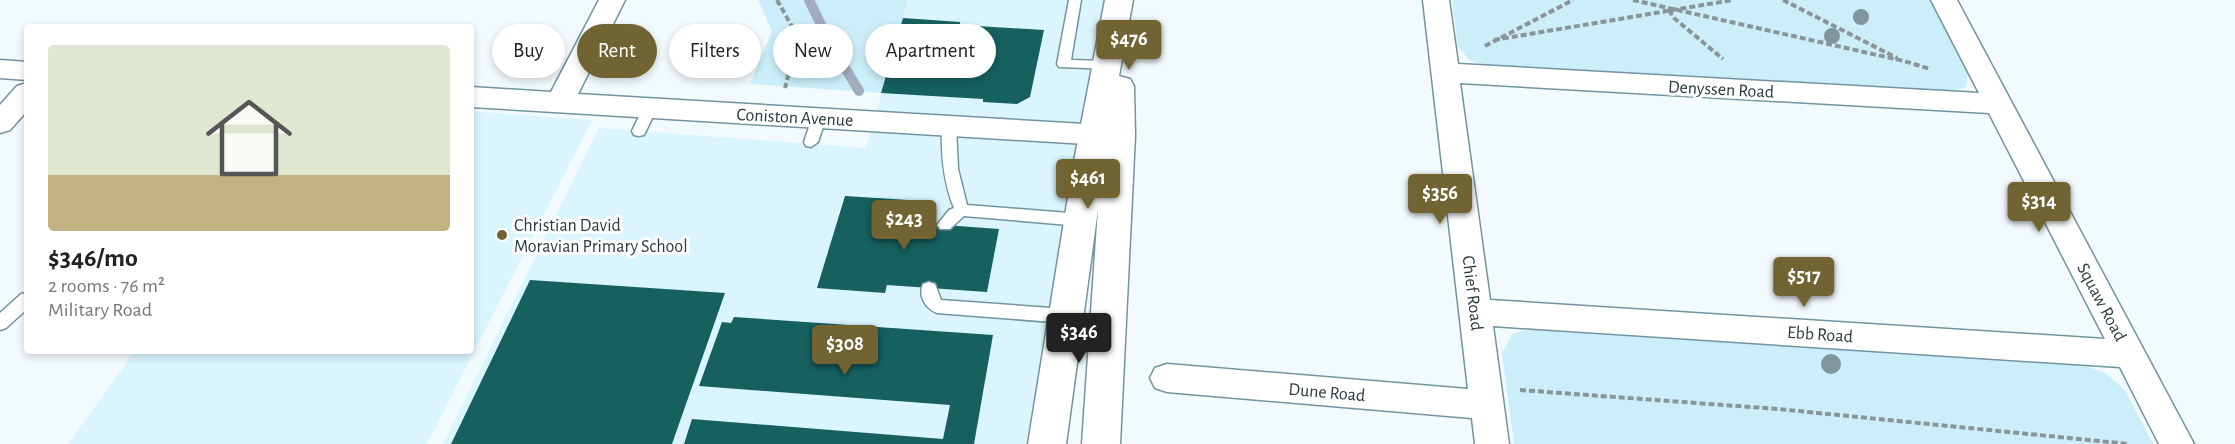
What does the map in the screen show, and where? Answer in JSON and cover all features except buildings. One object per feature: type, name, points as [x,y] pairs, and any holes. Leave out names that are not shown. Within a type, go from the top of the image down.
[{"type":"main road","points":[[1101,444],[1107,136],[1106,66],[1120,0]]},
{"type":"main road","points":[[1047,444],[1081,220],[1107,136],[1120,0]]},
{"type":"street","points":[[559,103],[612,0]]},
{"type":"street","name":"Chief Road","points":[[1436,0],[1492,444]]},
{"type":"street","name":"Squaw Road","points":[[1944,0],[2177,444]]},
{"type":"street","points":[[0,69],[24,70]]},
{"type":"street","name":"Denyssen Road","points":[[1445,73],[1998,104]]},
{"type":"street","points":[[0,123],[24,96]]},
{"type":"street","name":"Coniston Avenue","points":[[474,97],[559,103],[644,119],[778,116],[815,130],[949,126],[1107,136]]},
{"type":"street","name":"Ebb Road","points":[[1475,312],[2129,354]]},
{"type":"street","name":"Dune Road","points":[[1167,378],[1487,405]]},
{"type":"lane","points":[[1075,0],[1064,63],[1106,66]]},
{"type":"lane","points":[[949,126],[948,156],[952,185],[962,210]]},
{"type":"lane","points":[[945,225],[954,214],[962,210],[1081,220]]},
{"type":"lane","points":[[929,288],[931,301],[937,306],[1066,316]]},
{"type":"lane","points":[[0,323],[24,302]]},
{"type":"path","points":[[777,0],[798,37],[778,116]]},
{"type":"path","points":[[1445,73],[1475,50],[1573,0]]},
{"type":"path","points":[[1633,0],[1669,10],[1904,61],[1932,70]]},
{"type":"path","points":[[1494,40],[1733,0]]},
{"type":"path","points":[[1783,0],[1904,61]]},
{"type":"path","points":[[1669,10],[1674,18],[1729,64],[1738,90]]},
{"type":"path","points":[[1487,405],[1507,389],[1778,409],[2129,444]]},
{"type":"shaded area","points":[[758,0],[908,0],[901,24],[865,24],[865,78],[885,78],[881,93],[750,84],[752,78],[761,78],[761,58],[772,31]]},
{"type":"shaded area","points":[[908,0],[1119,0],[1047,444],[443,444],[599,128],[866,148],[886,78],[996,78],[996,24],[901,24]]},
{"type":"shaded area","points":[[1452,0],[1931,0],[1968,72],[1966,87],[1949,92],[1488,66],[1469,60],[1458,46]]},
{"type":"shaded area","name":"Christian David Moravian Primary School","points":[[474,111],[592,120],[474,352]]},
{"type":"shaded area","points":[[1544,327],[2078,363],[2105,373],[2125,390],[2153,444],[1514,444],[1502,353],[1513,333]]},
{"type":"shaded area","name":"Christian David Moravian Primary School","points":[[133,354],[473,354],[427,444],[68,444]]},
{"type":"waterway","points":[[809,0],[830,43],[859,91]]},
{"type":"place","name":"Christian David Moravian Primary School","points":[[502,235]]}]
